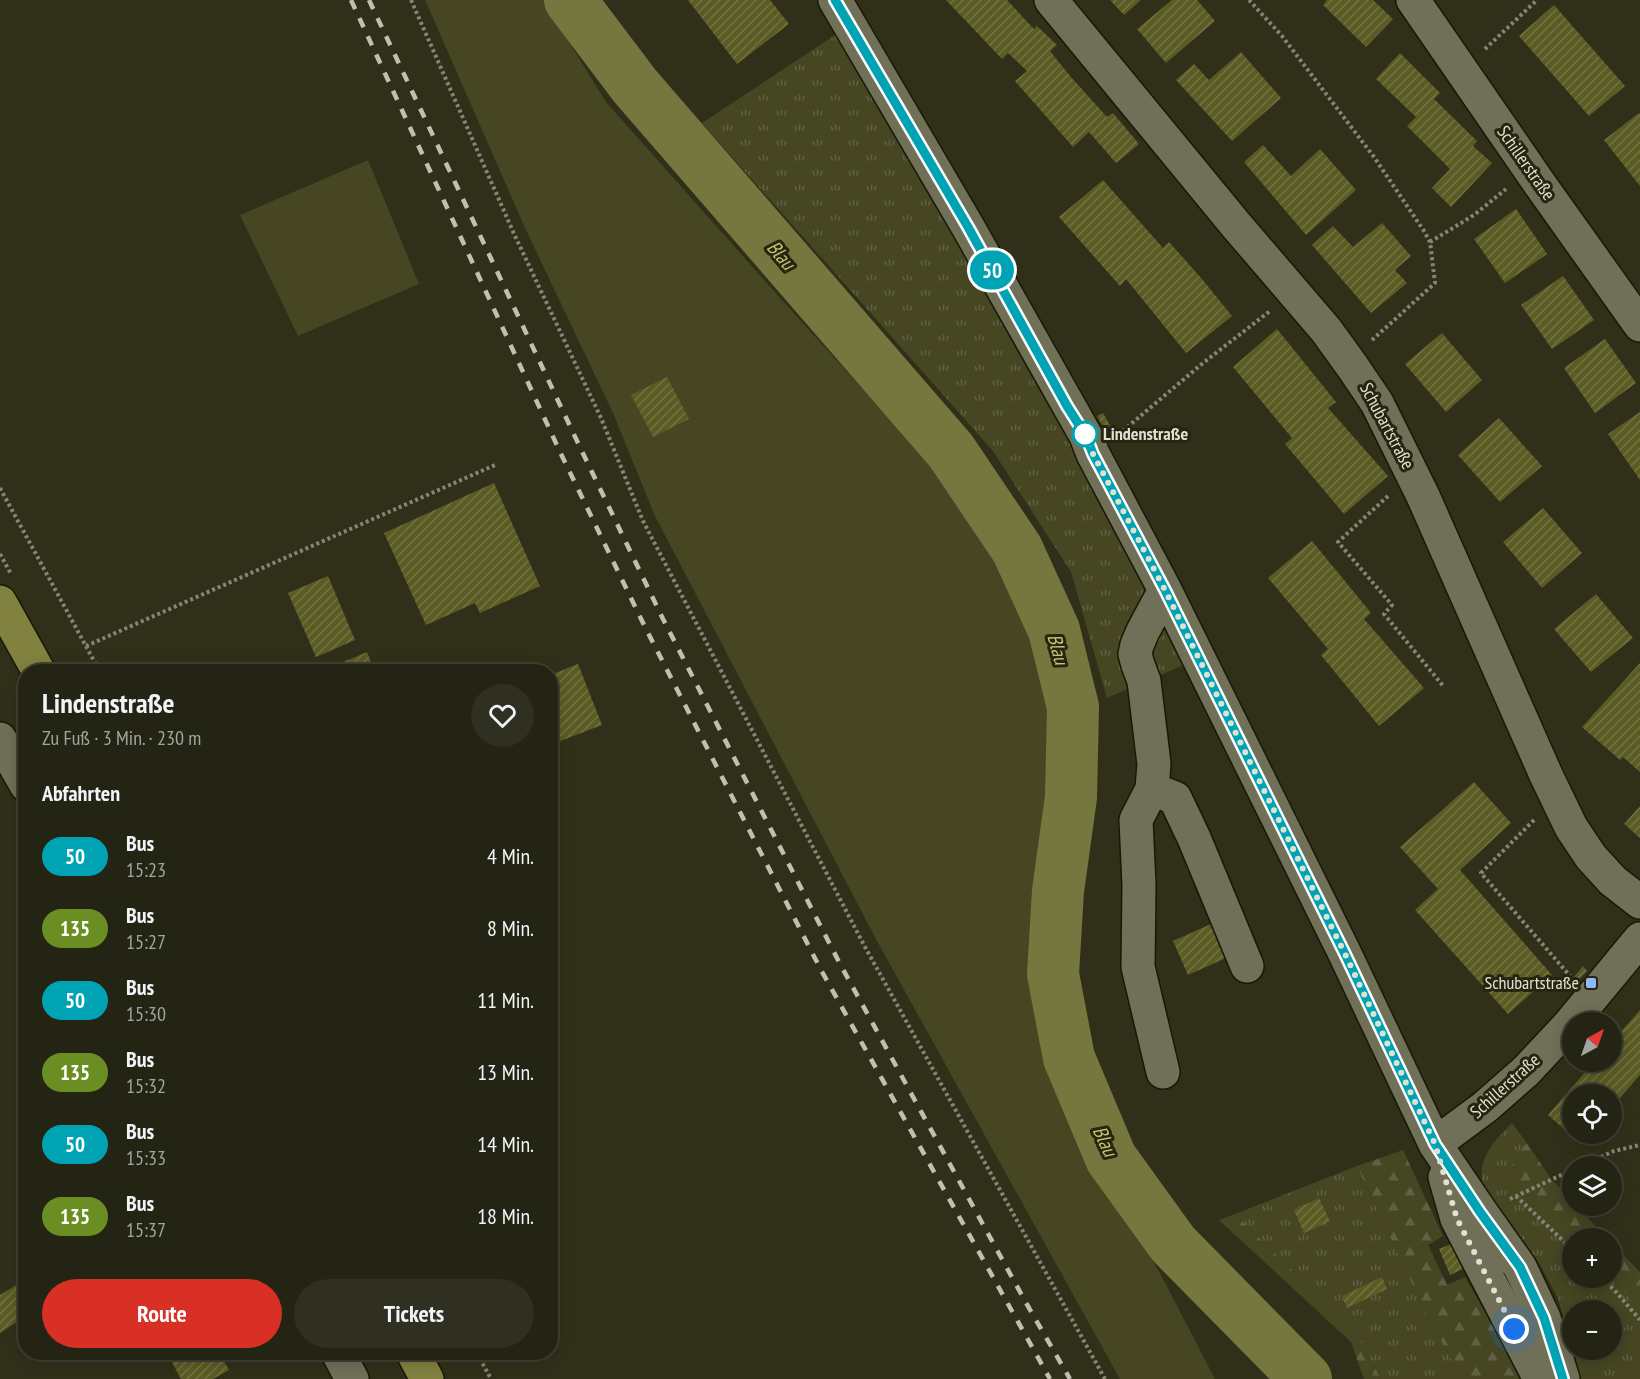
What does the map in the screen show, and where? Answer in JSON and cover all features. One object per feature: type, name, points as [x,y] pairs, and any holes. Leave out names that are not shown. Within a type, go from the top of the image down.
[{"type":"main road","points":[[0,602],[35,664]]},
{"type":"main road","points":[[417,1360],[427,1379]]},
{"type":"street","points":[[835,0],[968,227],[1086,436],[1345,954],[1435,1144],[1520,1267],[1544,1318],[1563,1379]]},
{"type":"street","name":"Schubartstraße","points":[[1051,0],[1294,292],[1349,361],[1377,403],[1412,473],[1556,798],[1571,827],[1591,857],[1614,881],[1640,902]]},
{"type":"street","name":"Schillerstraße","points":[[1413,0],[1640,325]]},
{"type":"street","points":[[1163,1072],[1138,967],[1139,885],[1136,820],[1152,789],[1154,764],[1144,681],[1135,654],[1143,631],[1165,590]]},
{"type":"street","points":[[0,740],[18,771]]},
{"type":"street","points":[[1152,789],[1175,798],[1247,966]]},
{"type":"street","name":"Schillerstraße","points":[[1435,1144],[1485,1107],[1526,1071],[1569,1025],[1640,939]]},
{"type":"street","points":[[1435,1144],[1457,1219],[1540,1379]]},
{"type":"street","points":[[342,1360],[352,1379]]},
{"type":"path","points":[[411,0],[515,236],[601,418],[643,521],[865,947],[1105,1379]]},
{"type":"path","points":[[1249,0],[1282,36],[1374,157],[1430,242],[1435,284],[1374,338]]},
{"type":"path","points":[[1462,71],[1537,0]]},
{"type":"path","points":[[1430,242],[1474,215],[1530,170]]},
{"type":"path","points":[[1093,454],[1203,363],[1294,292]]},
{"type":"path","points":[[86,646],[495,465]]},
{"type":"path","points":[[1412,473],[1338,542],[1392,605],[1384,614],[1444,687]]},
{"type":"path","points":[[0,488],[96,664]]},
{"type":"path","points":[[1556,798],[1481,873],[1590,999]]},
{"type":"path","points":[[1603,1156],[1640,1145]]},
{"type":"path","points":[[1562,1175],[1516,1196],[1562,1240]]},
{"type":"path","points":[[1611,1288],[1640,1320]]},
{"type":"path","points":[[481,1360],[491,1379]]},
{"type":"green space","points":[[425,0],[543,0],[606,102],[930,463],[997,553],[1043,635],[1058,704],[1059,790],[1035,954],[1051,1061],[1095,1165],[1161,1275],[1215,1379],[1120,1379],[877,941],[655,516],[613,413],[526,230]]},
{"type":"green space","points":[[838,33],[970,256],[1186,664],[1107,698],[1071,572],[993,451],[702,123]]},
{"type":"green space","points":[[368,160],[419,284],[298,336],[240,215]]},
{"type":"green space","points":[[1512,1123],[1527,1143],[1517,1155],[1528,1204],[1562,1233],[1562,1288],[1620,1288],[1640,1309],[1640,1379],[1580,1379],[1574,1360],[1622,1360],[1622,1300],[1562,1300],[1562,1314],[1558,1298],[1539,1263],[1483,1185],[1482,1166],[1493,1144]]},
{"type":"green space","points":[[1527,1143],[1551,1179],[1562,1191],[1562,1216],[1586,1216],[1597,1228],[1562,1228],[1562,1234],[1527,1204],[1519,1195],[1511,1177],[1515,1158]]},
{"type":"green space","points":[[1403,1150],[1443,1236],[1428,1245],[1447,1285],[1465,1277],[1524,1379],[1463,1379],[1430,1322],[1357,1166]]},
{"type":"green space","points":[[1357,1166],[1430,1322],[1463,1379],[1381,1379],[1356,1333],[1235,1214]]},
{"type":"green space","points":[[1235,1214],[1356,1333],[1381,1379],[1364,1379],[1351,1342],[1219,1220]]},
{"type":"green space","points":[[1622,1253],[1640,1272],[1640,1309],[1620,1288],[1622,1288]]},
{"type":"building","points":[[688,0],[770,0],[789,24],[737,64]]},
{"type":"building","points":[[946,0],[1007,0],[1034,29],[1037,26],[1057,45],[1050,51],[1070,76],[1107,117],[1113,113],[1139,144],[1116,163],[1089,132],[1073,147],[1015,81],[1027,71],[1008,53],[1002,59]]},
{"type":"building","points":[[1110,0],[1141,0],[1124,15]]},
{"type":"building","points":[[1172,0],[1197,0],[1215,21],[1166,63],[1137,29]]},
{"type":"building","points":[[1327,0],[1373,0],[1393,19],[1366,47],[1323,5]]},
{"type":"building","points":[[1554,5],[1625,86],[1589,116],[1519,36]]},
{"type":"building","points":[[1241,52],[1281,98],[1232,141],[1176,80],[1194,64],[1209,80]]},
{"type":"building","points":[[1400,53],[1440,93],[1434,99],[1477,141],[1473,146],[1492,163],[1451,207],[1432,188],[1450,169],[1407,126],[1416,117],[1376,79]]},
{"type":"building","points":[[1640,114],[1640,186],[1604,140]]},
{"type":"building","points":[[1263,145],[1291,176],[1320,149],[1356,190],[1306,235],[1244,162]]},
{"type":"building","points":[[1103,180],[1163,248],[1169,242],[1232,316],[1186,353],[1126,279],[1120,286],[1059,217]]},
{"type":"building","points":[[1516,209],[1547,254],[1505,283],[1474,239]]},
{"type":"building","points":[[1382,223],[1411,256],[1395,270],[1407,283],[1371,313],[1312,245],[1333,226],[1353,247]]},
{"type":"building","points":[[1563,276],[1594,320],[1552,349],[1521,305]]},
{"type":"building","points":[[1277,329],[1336,402],[1328,408],[1388,476],[1344,514],[1285,444],[1292,438],[1233,367]]},
{"type":"building","points":[[1442,333],[1482,380],[1446,412],[1405,364]]},
{"type":"building","points":[[1605,339],[1636,383],[1595,413],[1564,368]]},
{"type":"building","points":[[667,377],[689,419],[653,437],[631,395]]},
{"type":"building","points":[[1640,412],[1640,480],[1608,434]]},
{"type":"building","points":[[1103,413],[1112,429],[1106,432],[1097,416]]},
{"type":"building","points":[[1499,418],[1542,466],[1500,502],[1458,455]]},
{"type":"building","points":[[494,483],[540,586],[480,613],[475,603],[426,625],[384,533]]},
{"type":"building","points":[[1543,508],[1582,553],[1542,588],[1503,542]]},
{"type":"building","points":[[1312,541],[1371,613],[1364,619],[1424,688],[1379,726],[1321,655],[1328,649],[1268,578]]},
{"type":"building","points":[[328,576],[355,640],[316,657],[288,593]]},
{"type":"building","points":[[1596,594],[1633,638],[1591,672],[1554,629]]},
{"type":"building","points":[[367,652],[372,664],[339,664]]},
{"type":"building","points":[[1640,663],[1640,772],[1623,757],[1620,760],[1582,727]]},
{"type":"building","points":[[578,664],[602,725],[558,742],[558,672]]},
{"type":"building","points":[[1474,782],[1511,823],[1460,870],[1552,975],[1508,1014],[1415,910],[1438,889],[1400,847]]},
{"type":"building","points":[[1640,806],[1640,838],[1624,824]]},
{"type":"building","points":[[1211,924],[1226,958],[1188,975],[1173,941]]},
{"type":"building","points":[[1583,966],[1587,971],[1577,981],[1573,978]]},
{"type":"building","points":[[1640,1010],[1640,1075],[1622,1095],[1622,1084],[1575,1084],[1585,1072],[1622,1072],[1622,1030]]},
{"type":"building","points":[[1562,1099],[1562,1127],[1548,1115]]},
{"type":"building","points":[[1319,1198],[1330,1221],[1304,1233],[1294,1210]]},
{"type":"building","points":[[1451,1244],[1463,1269],[1450,1275],[1439,1249]]},
{"type":"building","points":[[1382,1277],[1387,1289],[1347,1308],[1342,1296]]},
{"type":"building","points":[[18,1284],[18,1321],[0,1333],[0,1295]]},
{"type":"building","points":[[171,1360],[223,1360],[229,1370],[213,1379],[181,1379]]},
{"type":"waterway","name":"Blau","points":[[570,0],[635,86],[951,451],[1017,549],[1054,630],[1073,707],[1071,797],[1058,891],[1053,974],[1069,1058],[1111,1158],[1173,1244],[1306,1379]]},
{"type":"railway","points":[[351,0],[561,454],[645,627],[821,970],[1050,1379]]},
{"type":"railway","points":[[369,0],[663,619],[839,962],[1070,1379]]},
{"type":"bus line","name":"50","points":[[835,0],[968,227],[1086,436],[1093,454],[1165,590],[1335,932],[1435,1144],[1520,1267],[1544,1318],[1563,1379]]},
{"type":"place","name":"Lindenstraße","points":[[1085,434]]},
{"type":"place","name":"Schubartstraße","points":[[1591,983]]},
{"type":"route","points":[[1085,434],[1345,954],[1435,1144],[1457,1219],[1514,1329]]}]
